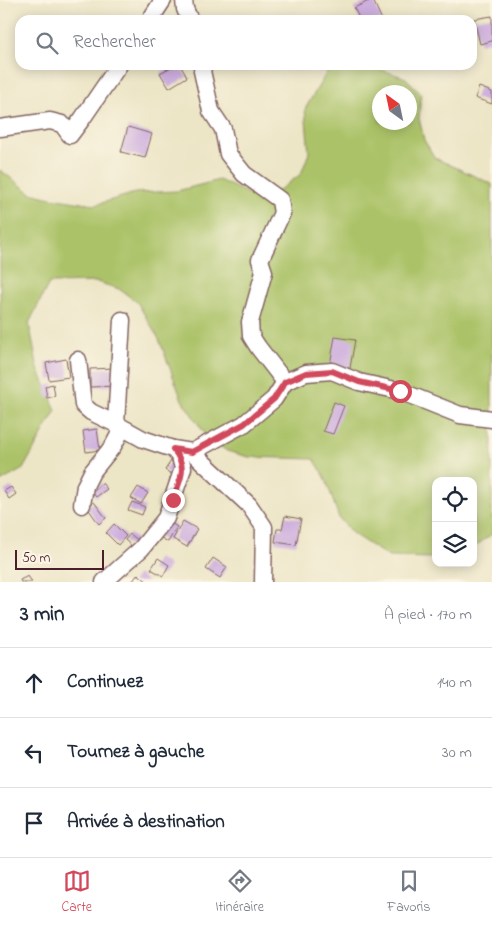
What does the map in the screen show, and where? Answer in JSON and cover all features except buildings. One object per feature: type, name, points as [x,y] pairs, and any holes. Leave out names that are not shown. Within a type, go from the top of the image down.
[{"type":"street","points":[[153,15],[163,0]]},
{"type":"street","points":[[184,0],[188,15]]},
{"type":"street","points":[[0,128],[50,121],[62,124],[70,135],[116,70]]},
{"type":"street","points":[[202,70],[211,110],[223,129],[228,154],[244,174],[280,200],[282,213],[260,260],[264,272],[250,322],[251,336],[258,348],[285,382]]},
{"type":"street","points":[[82,505],[85,486],[92,472],[113,446],[119,427],[122,320]]},
{"type":"street","points":[[78,360],[83,404],[91,412],[143,439],[173,449],[192,452],[249,505],[264,527],[263,582]]},
{"type":"street","points":[[192,452],[244,424],[274,399],[285,382],[306,373],[332,371],[359,382],[400,391],[460,415],[492,419]]},
{"type":"street","points":[[104,582],[141,549],[166,518],[183,468],[180,457],[173,449]]},
{"type":"green space","points":[[329,70],[382,70],[406,78],[413,85],[372,85],[372,130],[417,130],[417,90],[421,94],[419,118],[424,140],[435,158],[492,184],[492,534],[477,545],[477,477],[432,477],[432,558],[389,557],[353,534],[339,518],[325,477],[314,459],[249,457],[227,451],[207,437],[182,400],[159,339],[137,302],[119,289],[97,282],[49,283],[29,323],[38,369],[56,410],[23,469],[0,482],[0,170],[31,193],[95,205],[135,193],[177,191],[219,180],[264,201],[301,174],[309,153],[305,109],[327,72]]},
{"type":"route","points":[[173,500],[183,468],[180,457],[173,449],[192,452],[244,424],[274,399],[285,382],[306,373],[332,371],[359,382],[400,391]]}]
